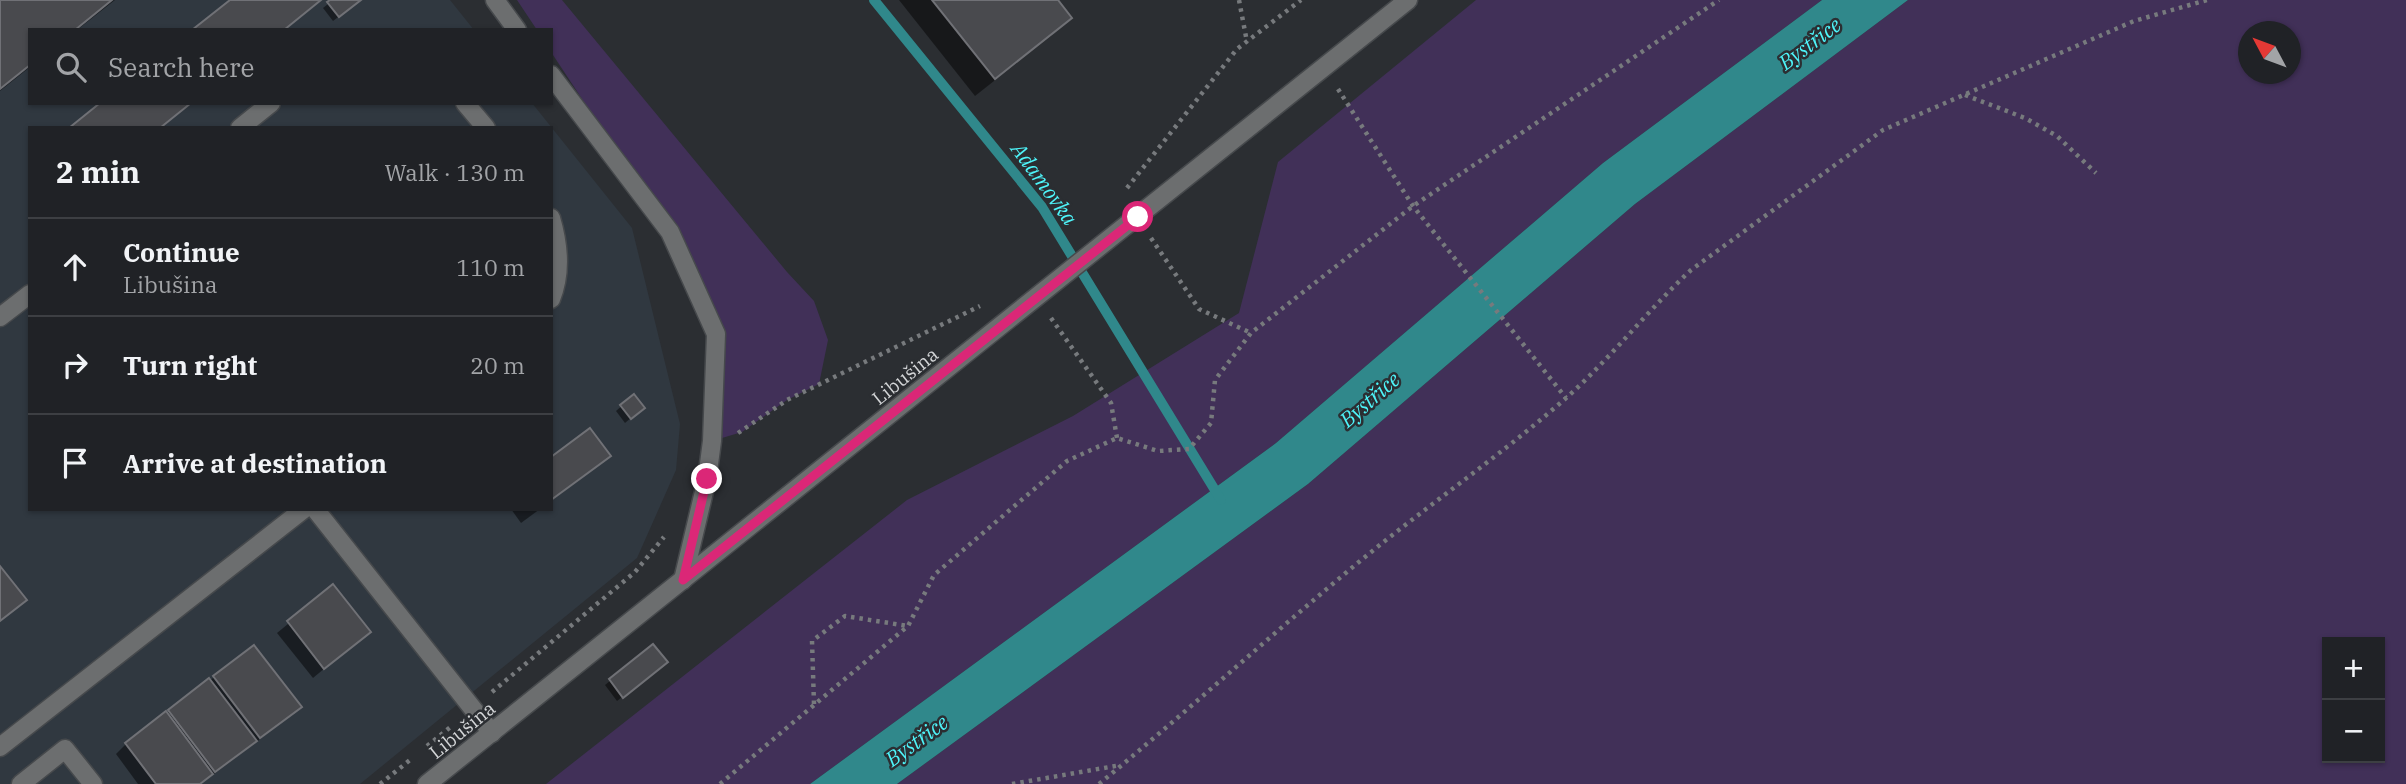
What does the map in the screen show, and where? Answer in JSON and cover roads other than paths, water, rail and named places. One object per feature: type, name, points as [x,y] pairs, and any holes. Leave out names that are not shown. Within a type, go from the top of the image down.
[{"type":"street","points":[[495,0],[516,28]]},
{"type":"street","name":"Libušina","points":[[427,784],[1408,0]]},
{"type":"street","points":[[553,78],[670,232],[716,334],[712,441],[707,479],[683,580]]},
{"type":"street","points":[[242,126],[269,105]]},
{"type":"street","points":[[468,105],[484,126]]},
{"type":"street","points":[[553,226],[559,250],[557,284],[553,294]]},
{"type":"street","points":[[0,317],[28,296]]},
{"type":"street","points":[[0,747],[301,511]]},
{"type":"street","points":[[317,511],[492,733]]},
{"type":"street","points":[[20,784],[65,749],[93,784]]},
{"type":"water","name":"Bystřice","points":[[1822,0],[1908,0],[1635,204],[1308,484],[897,784],[810,784],[1276,443],[1603,163]]},
{"type":"waterway","name":"Adamovka","points":[[874,0],[1042,207],[1221,500]]}]
